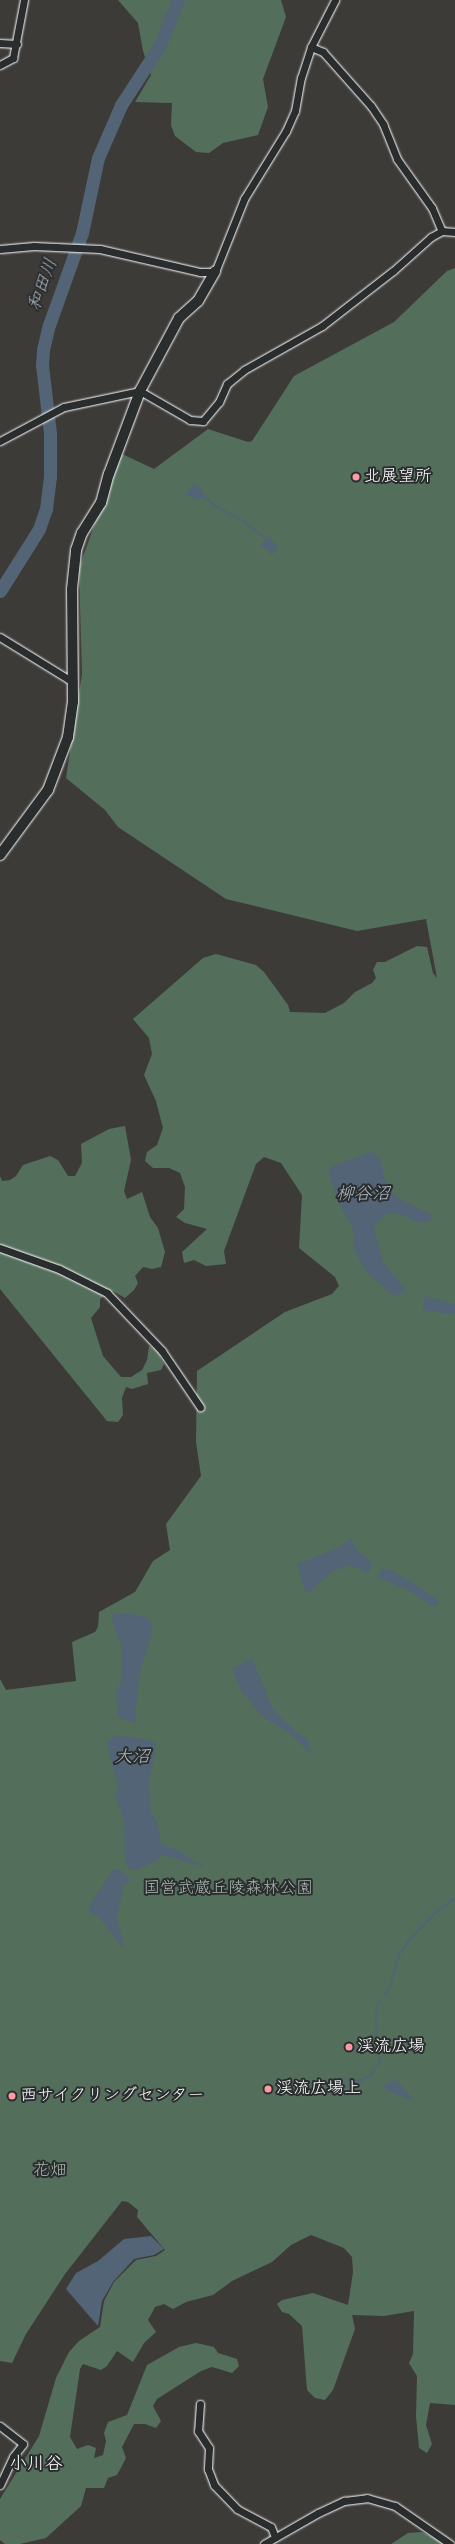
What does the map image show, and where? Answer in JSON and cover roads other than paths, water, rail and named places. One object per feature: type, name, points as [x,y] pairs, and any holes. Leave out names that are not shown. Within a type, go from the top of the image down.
[{"type":"street","points":[[0,66],[13,58],[17,44],[24,0]]},
{"type":"street","points":[[0,856],[48,790],[61,760],[69,730],[73,682],[72,590],[76,550],[82,533],[101,503],[109,474],[140,391],[179,318],[198,301],[215,272],[244,199],[286,131],[295,111],[301,78],[311,46],[335,0]]},
{"type":"street","points":[[0,44],[17,44]]},
{"type":"street","points":[[311,46],[323,52],[371,106],[383,124],[398,159],[432,208],[442,231]]},
{"type":"street","points":[[0,441],[64,407],[140,391],[190,420],[203,421],[219,402],[227,384],[244,370],[322,326],[393,271],[421,244],[442,231],[455,232]]},
{"type":"street","points":[[0,249],[40,246],[100,249],[200,272],[215,272]]},
{"type":"street","points":[[0,637],[73,682]]},
{"type":"street","points":[[0,1248],[59,1269],[107,1293],[162,1351],[200,1407]]},
{"type":"street","points":[[200,2404],[198,2431],[209,2448],[208,2469],[214,2485],[237,2509],[270,2527],[275,2537]]},
{"type":"street","points":[[0,2426],[23,2444],[14,2457],[0,2485]]},
{"type":"street","points":[[264,2544],[344,2501],[367,2498],[395,2506],[450,2544]]},
{"type":"water","points":[[194,483],[202,490],[204,496],[199,500],[185,495]]},
{"type":"water","points":[[269,536],[278,548],[272,555],[261,545]]},
{"type":"water","name":"柳谷沼","points":[[371,1152],[380,1157],[384,1178],[396,1197],[432,1215],[430,1221],[421,1223],[399,1214],[386,1214],[374,1227],[383,1262],[405,1289],[404,1292],[394,1296],[368,1274],[363,1267],[353,1247],[354,1231],[339,1204],[328,1171],[333,1166]]},
{"type":"water","points":[[424,1296],[455,1304],[455,1314],[426,1311],[423,1308]]},
{"type":"water","points":[[351,1538],[356,1549],[372,1563],[369,1573],[349,1565],[333,1571],[308,1593],[305,1591],[297,1564],[336,1549]]},
{"type":"water","points":[[381,1569],[388,1569],[414,1583],[437,1600],[438,1605],[434,1607],[408,1590],[377,1577]]},
{"type":"water","points":[[120,1613],[144,1616],[150,1621],[153,1631],[140,1670],[135,1717],[137,1724],[118,1717],[116,1694],[121,1681],[121,1644],[112,1621],[113,1614]]},
{"type":"water","points":[[252,1658],[273,1709],[292,1728],[307,1739],[312,1755],[288,1732],[263,1717],[242,1692],[232,1669]]},
{"type":"water","name":"大沼","points":[[115,1735],[154,1741],[156,1745],[149,1782],[151,1813],[156,1819],[161,1844],[180,1851],[191,1860],[205,1866],[204,1867],[161,1854],[158,1860],[136,1870],[130,1869],[125,1862],[124,1820],[115,1795],[118,1787],[108,1749],[108,1742]]},
{"type":"water","points":[[113,1869],[119,1869],[131,1880],[123,1887],[117,1919],[125,1947],[121,1946],[99,1917],[89,1912],[89,1907]]},
{"type":"water","points":[[396,2080],[415,2101],[390,2092],[382,2086]]},
{"type":"water","points":[[151,2236],[164,2249],[154,2255],[134,2259],[113,2282],[102,2301],[98,2326],[66,2289],[76,2273],[98,2261],[124,2239]]},
{"type":"waterway","name":"和田川","points":[[0,591],[39,529],[46,509],[50,477],[50,433],[42,365],[43,350],[49,325],[82,233],[98,158],[121,105],[160,45],[178,0]]},
{"type":"waterway","points":[[204,496],[215,506],[245,522],[266,539]]},
{"type":"waterway","points":[[384,1997],[390,1986],[399,1955],[409,1940],[436,1912],[454,1899]]},
{"type":"waterway","points":[[311,2093],[323,2089],[334,2092],[370,2076],[380,2061],[377,2045],[376,2011],[379,2001]]},
{"type":"waterway","points":[[341,2088],[348,2079],[362,2081]]},
{"type":"place","name":"北展望所","points":[[356,477]]},
{"type":"place","name":"渓流広場","points":[[349,2047]]},
{"type":"place","name":"渓流広場上","points":[[268,2089]]},
{"type":"place","name":"西サイクリングセンター","points":[[12,2096]]},
{"type":"district","name":"小川谷","points":[[36,2465]]},
{"type":"park label","name":"国営武蔵丘陵森林公園","points":[[228,1889]]},
{"type":"park label","name":"花畑","points":[[50,2171]]}]
